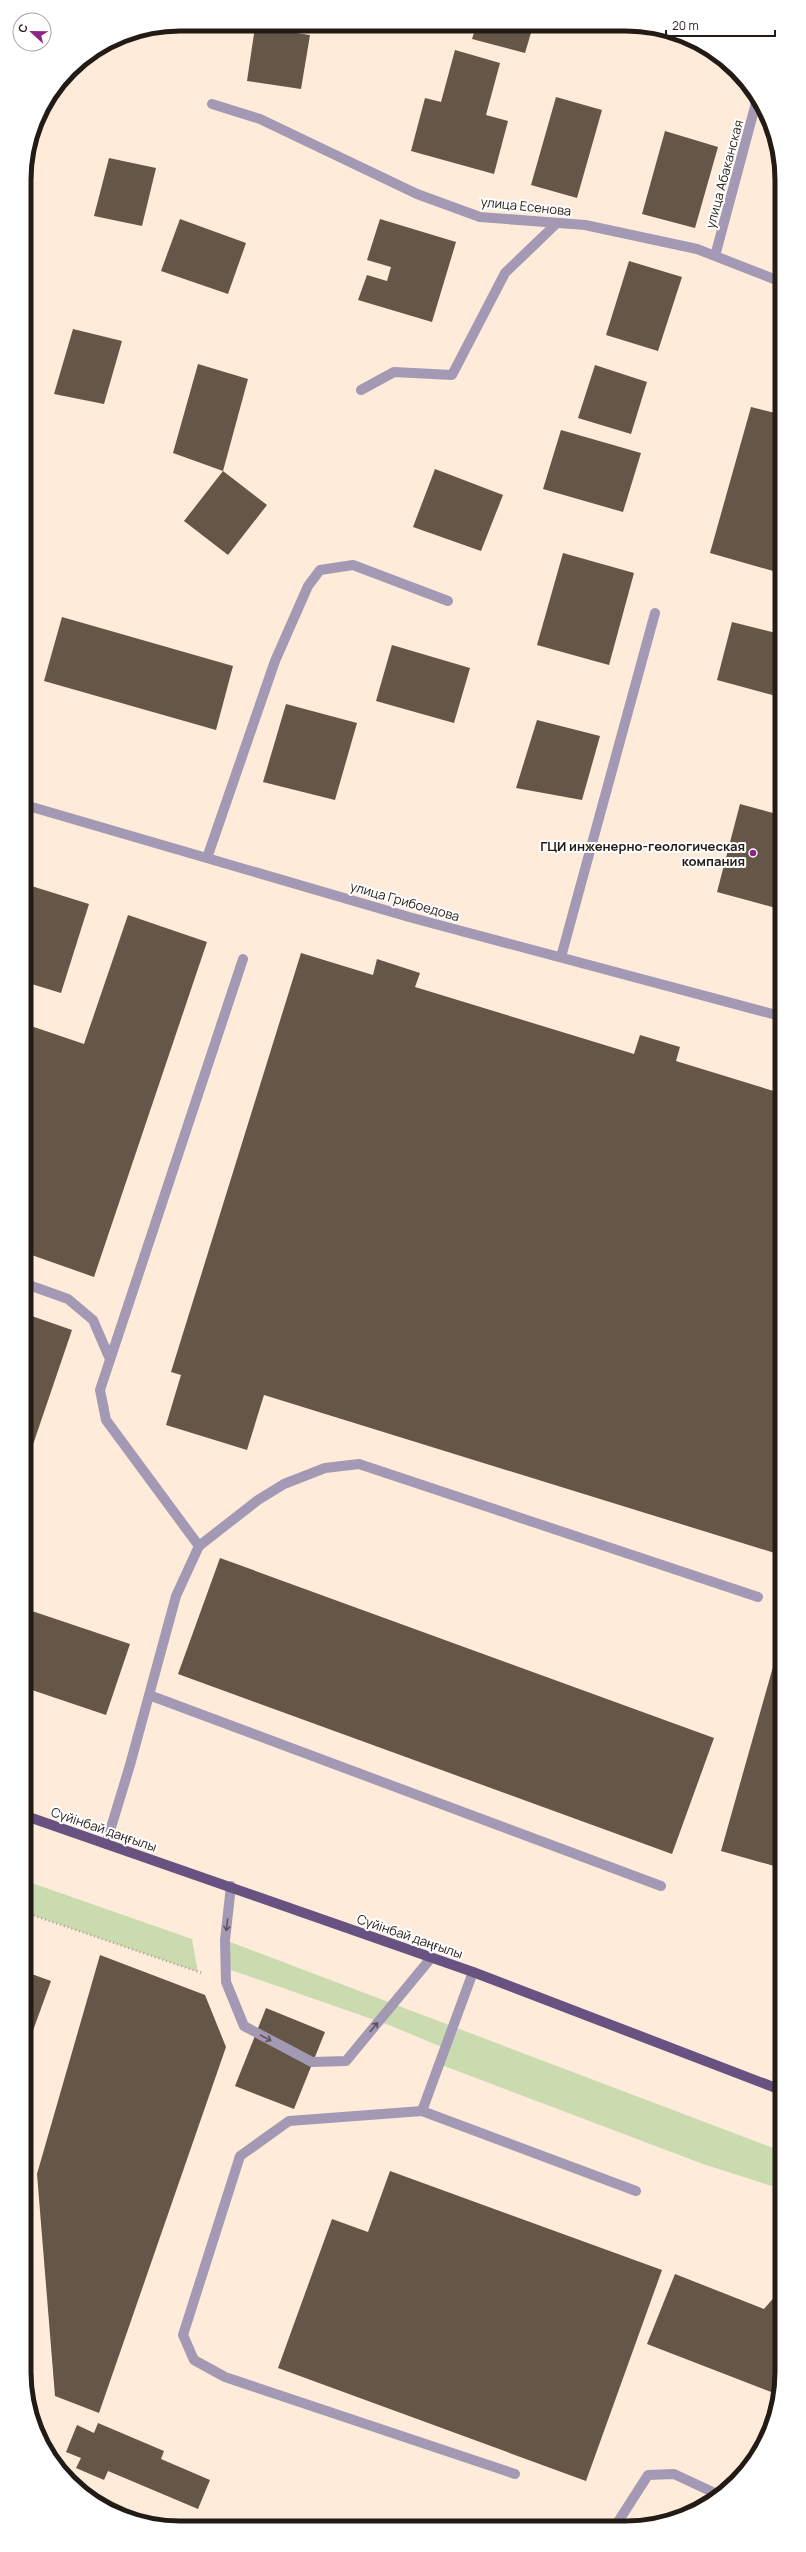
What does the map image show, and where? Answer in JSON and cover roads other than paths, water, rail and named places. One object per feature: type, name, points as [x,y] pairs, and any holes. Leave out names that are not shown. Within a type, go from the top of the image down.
[{"type":"main road","name":"Сүйінбай даңғылы","points":[[31,1818],[231,1886],[474,1972],[775,2088]]},
{"type":"street","name":"улица Есенова","points":[[212,104],[260,119],[417,194],[480,217],[585,225],[697,249],[775,278]]},
{"type":"street","name":"улица Абаканская","points":[[715,256],[756,107]]},
{"type":"street","points":[[361,390],[394,372],[452,375],[505,273],[557,223]]},
{"type":"street","points":[[207,858],[275,661],[308,586],[320,570],[352,565],[448,601]]},
{"type":"street","points":[[561,957],[654,613]]},
{"type":"street","name":"улица Грибоедова","points":[[31,807],[409,917],[775,1015]]},
{"type":"street","points":[[199,1546],[106,1420],[100,1390],[109,1357],[122,1325],[243,959]]},
{"type":"street","points":[[31,1286],[68,1299],[94,1320],[109,1357]]},
{"type":"street","points":[[106,1844],[150,1695],[176,1596],[199,1546],[258,1500],[284,1484],[326,1468],[359,1464],[758,1597]]},
{"type":"street","points":[[150,1695],[661,1886]]},
{"type":"street","points":[[231,1886],[225,1940],[226,1982],[244,2026],[312,2062],[346,2061],[431,1958]]},
{"type":"street","points":[[422,2111],[474,1972]]},
{"type":"street","points":[[515,2474],[225,2377],[194,2360],[183,2335],[240,2156],[289,2121],[422,2111],[636,2191]]},
{"type":"street","points":[[619,2521],[648,2475],[674,2474],[714,2493]]},
{"type":"place","name":"ГЦИ инженерно-геологическая компания","points":[[753,853]]}]
